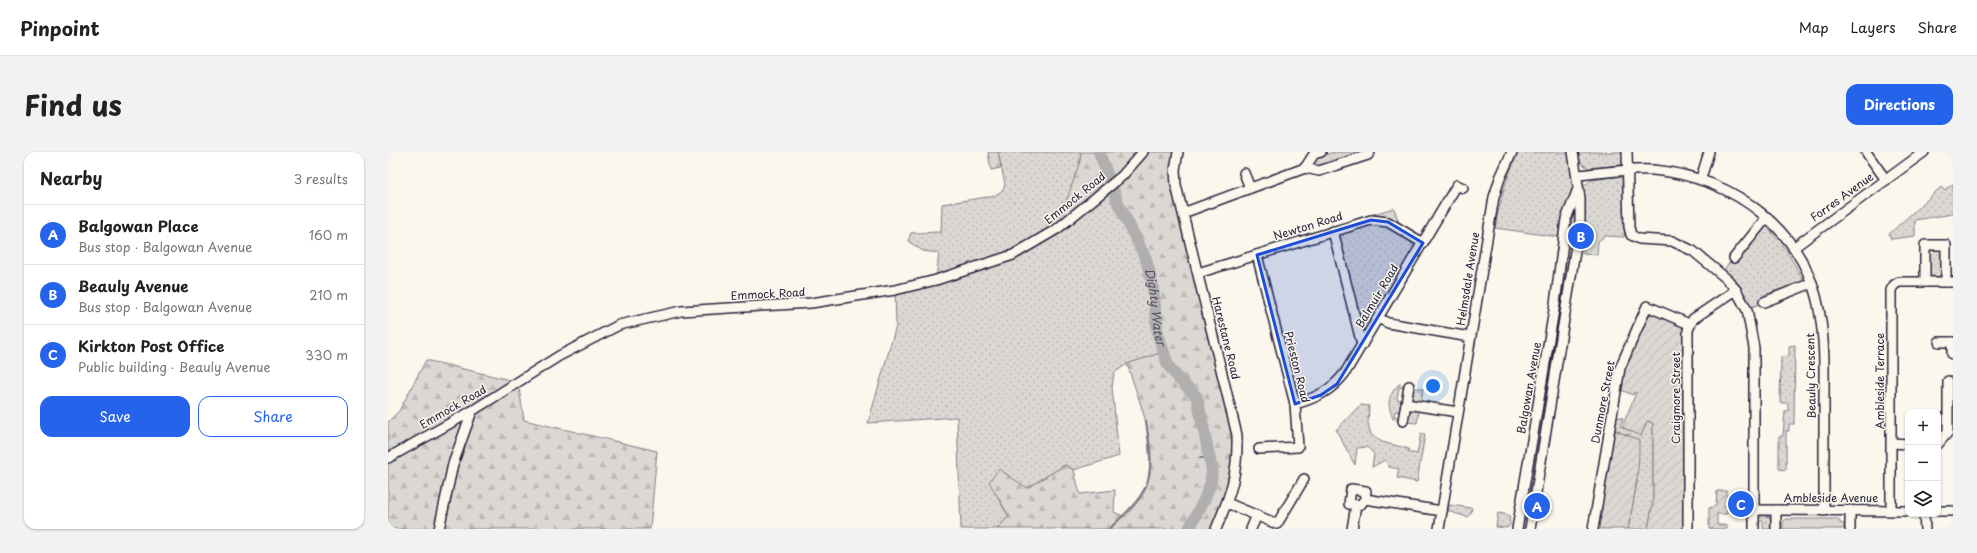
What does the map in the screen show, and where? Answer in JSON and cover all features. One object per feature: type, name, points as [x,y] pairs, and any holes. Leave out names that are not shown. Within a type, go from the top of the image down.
[{"type":"street","name":"Emmock Road","points":[[388,458],[472,411],[559,356],[619,325],[680,311],[811,303],[895,290],[936,280],[1013,255],[1057,229],[1122,176],[1143,152]]},
{"type":"street","name":"Harestane Road","points":[[1178,152],[1175,170],[1176,185],[1237,435],[1236,473],[1227,503],[1216,529]]},
{"type":"street","points":[[1305,168],[1314,154],[1320,152]]},
{"type":"street","points":[[1183,213],[1305,168],[1320,171],[1368,156],[1370,152]]},
{"type":"street","name":"Helmsdale Avenue","points":[[1439,529],[1494,197],[1500,178],[1512,152]]},
{"type":"street","name":"Balgowan Avenue","points":[[1530,529],[1580,221],[1577,175],[1573,152]]},
{"type":"street","points":[[1627,152],[1629,227],[1631,235],[1640,239],[1672,241],[1694,251],[1728,280],[1736,290],[1746,310],[1754,348],[1754,529]]},
{"type":"street","points":[[1701,178],[1709,152]]},
{"type":"street","points":[[1866,152],[1886,180]]},
{"type":"street","name":"Forres Avenue","points":[[1793,248],[1924,152]]},
{"type":"street","name":"Beauly Crescent","points":[[1577,175],[1627,170],[1651,170],[1672,172],[1701,178],[1745,200],[1767,217],[1793,248],[1812,284],[1820,313],[1824,345],[1824,511]]},
{"type":"street","points":[[1244,173],[1250,188]]},
{"type":"street","name":"Balmuir Road","points":[[1295,404],[1321,395],[1337,384],[1362,345],[1457,185],[1463,188]]},
{"type":"street","name":"Balgowan Avenue","points":[[1517,529],[1563,251],[1566,219],[1578,189]]},
{"type":"street","points":[[1734,258],[1767,217]]},
{"type":"street","name":"Newton Road","points":[[1198,273],[1366,221],[1379,220],[1388,222],[1423,243]]},
{"type":"street","points":[[1333,231],[1362,345]]},
{"type":"street","name":"Ambleside Terrace","points":[[1891,510],[1891,290],[1894,285],[1899,282],[1925,282],[1949,282],[1946,245],[1925,245],[1925,282]]},
{"type":"street","points":[[1563,251],[1570,249],[1576,252]]},
{"type":"street","name":"Prieston Road","points":[[1257,255],[1295,404],[1298,447],[1259,449]]},
{"type":"street","points":[[1764,302],[1812,284]]},
{"type":"street","points":[[1690,324],[1693,319],[1736,290]]},
{"type":"street","name":"Dunmore Street","points":[[1593,529],[1620,368],[1647,306],[1690,324]]},
{"type":"street","points":[[1378,318],[1388,323],[1470,337]]},
{"type":"street","name":"Craigmore Street","points":[[1688,529],[1690,324]]},
{"type":"street","points":[[1938,342],[1953,342],[1952,354]]},
{"type":"street","points":[[1941,440],[1948,432],[1951,402],[1948,381]]},
{"type":"street","points":[[1403,421],[1409,386]]},
{"type":"street","points":[[1406,404],[1458,412]]},
{"type":"street","points":[[439,529],[453,464],[472,411]]},
{"type":"street","points":[[1892,443],[1905,444]]},
{"type":"street","points":[[1227,503],[1278,524],[1304,479]]},
{"type":"street","points":[[1351,489],[1366,491],[1365,499],[1361,504],[1356,505],[1349,504],[1351,489]]},
{"type":"street","points":[[1365,499],[1442,511]]},
{"type":"street","points":[[1352,529],[1356,505]]},
{"type":"street","name":"Ambleside Avenue","points":[[1754,510],[1905,511]]},
{"type":"street","points":[[1776,510],[1776,529]]},
{"type":"street","points":[[1850,510],[1850,529]]},
{"type":"street","points":[[1941,511],[1953,511]]},
{"type":"street","points":[[1251,529],[1257,515]]},
{"type":"street","points":[[1924,517],[1924,529]]},
{"type":"highlighted area","points":[[1371,220],[1388,222],[1423,243],[1337,384],[1321,395],[1295,404],[1257,255]]},
{"type":"green space","points":[[988,152],[998,152],[1001,168],[991,170]]},
{"type":"green space","points":[[998,152],[1081,152],[1080,161],[1110,185],[1138,242],[1163,352],[1127,364],[1114,373],[1112,387],[1119,456],[1074,470],[1065,465],[1001,504],[1009,516],[997,529],[961,529],[957,417],[868,423],[896,326],[895,290],[936,279],[939,253],[923,251],[908,241],[911,233],[941,232],[942,204],[994,196],[1003,190],[1005,184]]},
{"type":"green space","points":[[1081,152],[1173,152],[1171,168],[1192,263],[1194,280],[1230,425],[1232,441],[1229,479],[1222,502],[1211,529],[997,529],[1009,516],[989,482],[999,469],[1027,488],[1065,465],[1074,470],[1080,494],[1115,490],[1114,512],[1125,517],[1143,494],[1150,475],[1150,443],[1147,427],[1127,364],[1163,352],[1138,242],[1110,185],[1057,229],[1080,161]]},
{"type":"green space","points":[[1334,152],[1364,152],[1318,167],[1313,164],[1315,158]]},
{"type":"green space","points":[[1519,152],[1569,152],[1575,181],[1573,195],[1559,237],[1495,228],[1510,170]]},
{"type":"green space","points":[[1578,152],[1624,152],[1625,161],[1622,165],[1588,168],[1581,163]]},
{"type":"green space","points":[[1623,176],[1625,180],[1626,221],[1624,237],[1605,236],[1598,241],[1597,255],[1583,254],[1585,204],[1583,187],[1591,180]]},
{"type":"green space","points":[[1953,184],[1953,214],[1915,220],[1915,236],[1891,239],[1889,234],[1941,187],[1944,190]]},
{"type":"green space","points":[[1578,198],[1574,249],[1565,248],[1568,221]]},
{"type":"green space","points":[[1394,208],[1399,223],[1388,217],[1373,214]]},
{"type":"green space","points":[[1378,224],[1388,227],[1404,236],[1414,248],[1387,294],[1380,297],[1380,305],[1366,329],[1364,329],[1362,328],[1338,242],[1342,238],[1344,232]]},
{"type":"green space","points":[[1765,224],[1787,251],[1805,283],[1795,286],[1792,285],[1764,295],[1760,304],[1751,307],[1743,292],[1725,271],[1725,268],[1731,261],[1739,260],[1758,237],[1758,233]]},
{"type":"green space","points":[[1930,248],[1942,249],[1943,273],[1938,277],[1929,276],[1928,251]]},
{"type":"green space","points":[[1567,251],[1572,253],[1528,529],[1519,529],[1565,254]]},
{"type":"green space","points":[[1654,314],[1679,324],[1683,328],[1684,529],[1648,529],[1653,502],[1653,423],[1647,421],[1641,436],[1622,427],[1636,393],[1634,392],[1633,395],[1621,390],[1625,369],[1648,315]]},
{"type":"green space","points":[[1795,345],[1794,424],[1789,424],[1789,431],[1786,431],[1786,470],[1779,469],[1779,436],[1783,436],[1785,411],[1788,411],[1788,403],[1780,403],[1781,357],[1789,356],[1789,346]]},
{"type":"green space","points":[[426,360],[518,382],[524,420],[657,451],[650,529],[388,529],[388,422],[399,411]]},
{"type":"green space","points":[[1399,384],[1404,385],[1403,388],[1399,387],[1397,399],[1401,400],[1399,412],[1395,411],[1394,416],[1398,417],[1398,420],[1393,419],[1389,400]]},
{"type":"green space","points":[[1413,387],[1423,389],[1421,402],[1411,400]]},
{"type":"green space","points":[[1360,405],[1369,406],[1368,423],[1371,435],[1382,442],[1409,449],[1408,452],[1417,454],[1421,433],[1425,434],[1417,482],[1397,478],[1399,469],[1389,467],[1385,460],[1372,467],[1374,454],[1367,447],[1357,448],[1355,465],[1336,430]]},
{"type":"green space","points":[[1409,408],[1419,410],[1417,423],[1407,422]]},
{"type":"green space","points":[[1617,417],[1623,418],[1620,426],[1641,436],[1647,421],[1653,423],[1653,502],[1648,529],[1628,529],[1637,482],[1629,435],[1614,430]]},
{"type":"green space","points":[[1614,430],[1639,440],[1638,473],[1628,529],[1598,529]]},
{"type":"green space","points":[[1717,491],[1727,491],[1727,514],[1717,514],[1717,525],[1727,525],[1727,529],[1709,529],[1709,508],[1716,506]]},
{"type":"green space","points":[[1449,505],[1472,508],[1471,513],[1467,517],[1448,511]]},
{"type":"green space","points":[[1498,513],[1509,515],[1510,525],[1507,528],[1496,527]]},
{"type":"green space","points":[[1762,515],[1770,517],[1772,529],[1763,529],[1763,521],[1758,521]]},
{"type":"green space","points":[[1786,519],[1839,519],[1840,523],[1844,524],[1844,529],[1783,529],[1783,522]]},
{"type":"waterway","name":"Dighty Water","points":[[1099,152],[1118,203],[1146,259],[1153,287],[1158,335],[1168,365],[1177,377],[1197,397],[1212,470],[1211,482],[1204,500],[1189,529]]},
{"type":"waterway","name":"Dighty Water","points":[[1109,529],[1135,503],[1143,492],[1147,482],[1150,470],[1150,457],[1146,421]]},
{"type":"waterway","name":"Dighty Water","points":[[1199,458],[1209,458]]},
{"type":"place","name":"Beauly Avenue","points":[[1581,236]]},
{"type":"place","name":"Kirkton Post Office","points":[[1741,504]]},
{"type":"place","name":"Balgowan Place","points":[[1537,506]]}]
